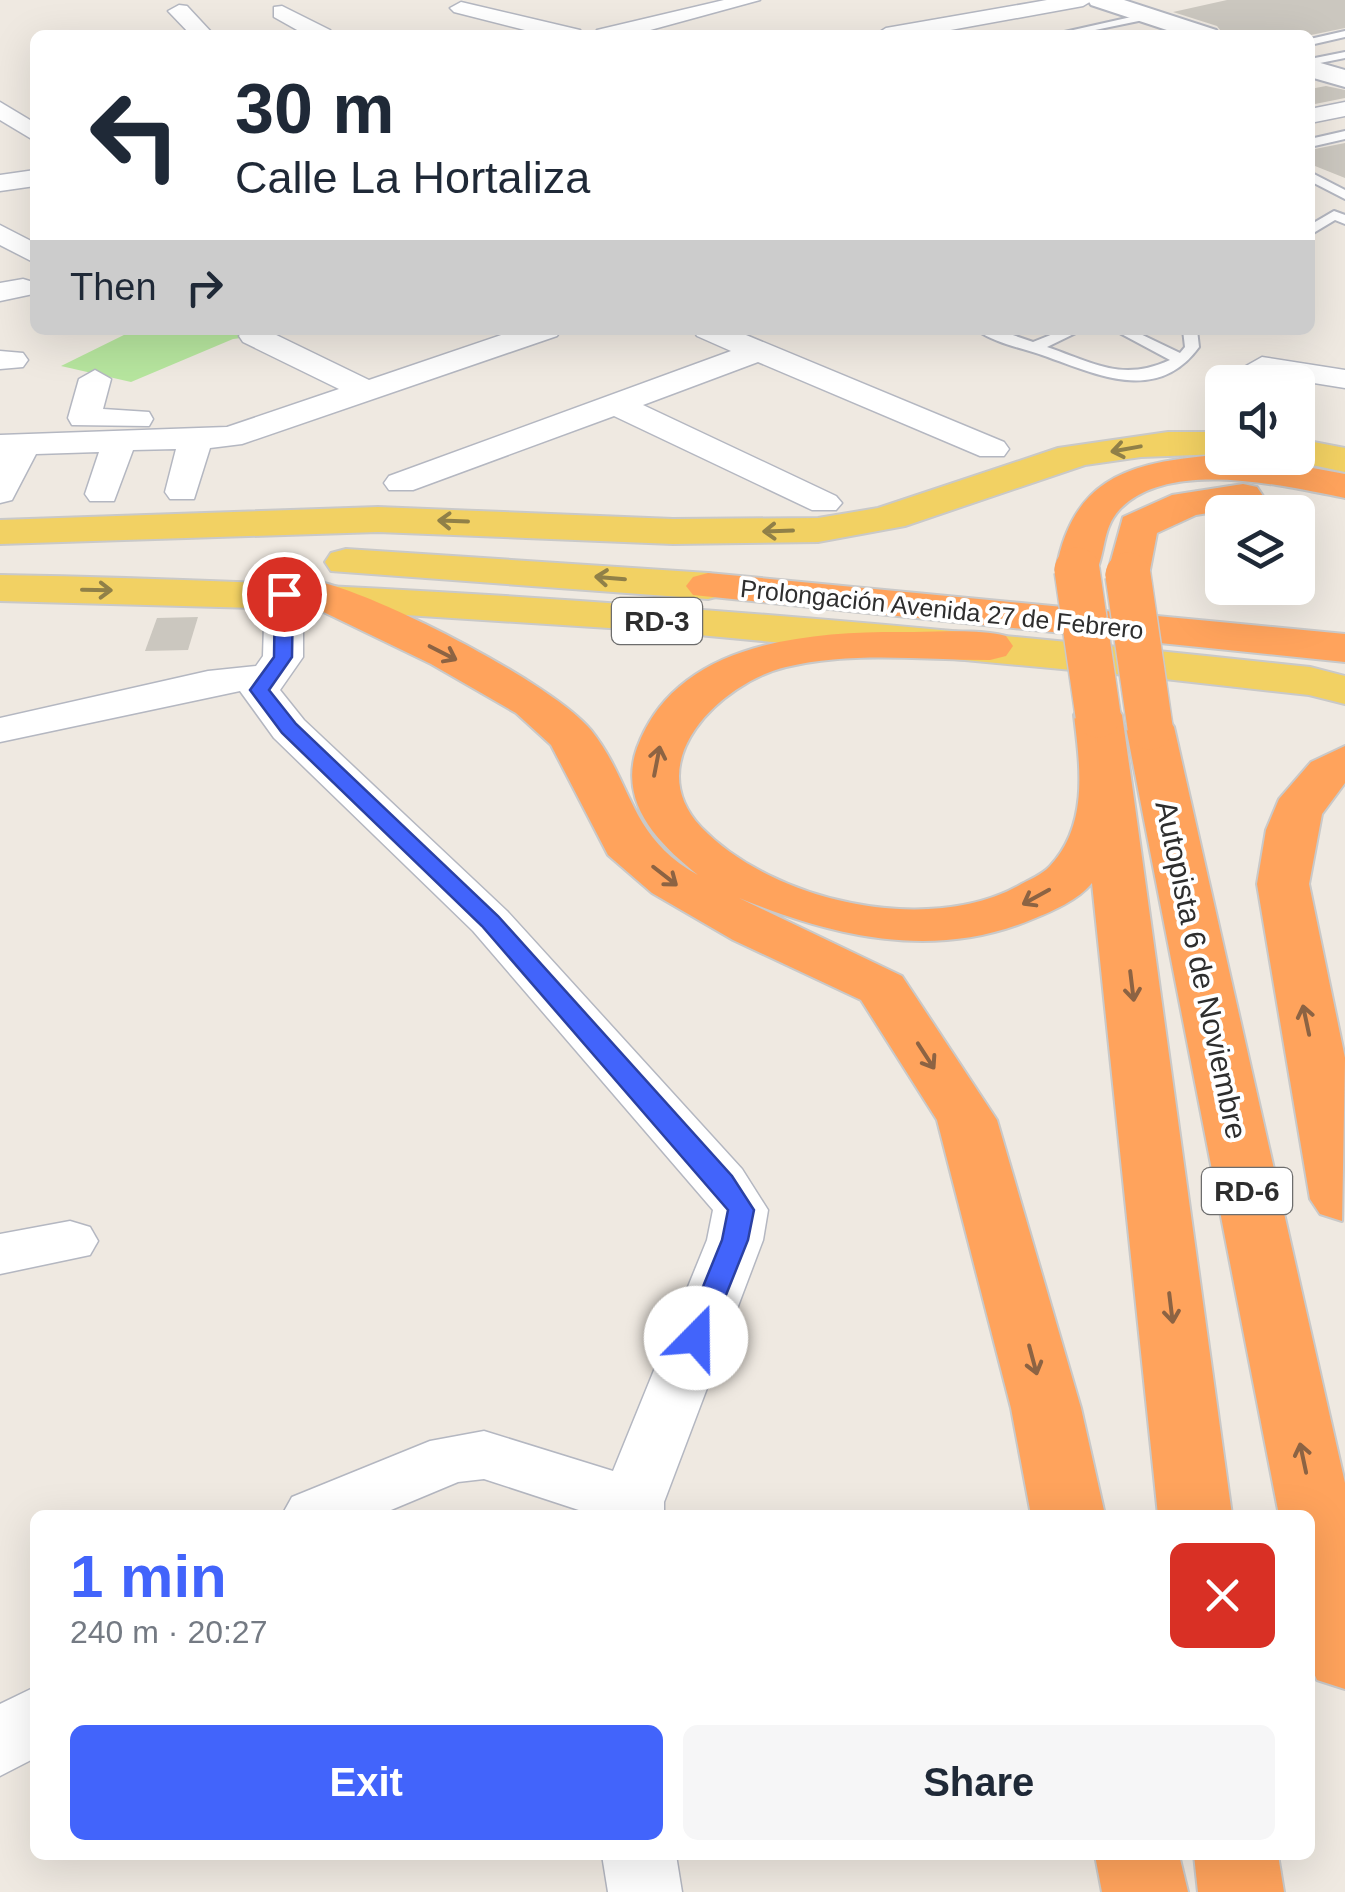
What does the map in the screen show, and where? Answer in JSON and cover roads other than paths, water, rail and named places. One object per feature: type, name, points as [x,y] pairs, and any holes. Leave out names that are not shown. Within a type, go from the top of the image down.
[{"type":"highway","name":"Autopista 6 de Noviembre","points":[[1310,1510],[1124,721],[1077,570],[1086,526],[1102,504],[1125,486],[1147,477],[1221,468],[1270,471],[1345,486]]},
{"type":"highway","name":"Autopista 6 de Noviembre","points":[[1195,1510],[1108,792],[1124,721],[1128,575],[1138,526],[1186,504],[1216,497],[1261,496],[1345,508]]},
{"type":"highway","points":[[708,586],[872,593],[1345,632]]},
{"type":"highway","name":"Prolongación Avenida 27 de Febrero","points":[[708,586],[1345,648]]},
{"type":"highway","points":[[304,595],[447,654],[532,704],[572,738],[626,844],[671,882],[752,928],[832,961],[882,988],[968,1120],[1046,1408],[1067,1510]]},
{"type":"highway","points":[[990,646],[784,654],[726,674],[682,706],[660,743],[652,772],[662,813],[697,853],[749,884],[878,924],[961,923],[1028,903],[1070,877],[1108,792]]},
{"type":"highway","points":[[1344,1200],[1282,884],[1287,836],[1300,799],[1345,761]]},
{"type":"highway","name":"Autopista 6 de Noviembre","points":[[1315,1529],[1345,1656]]},
{"type":"highway","points":[[1138,1860],[1145,1892]]},
{"type":"highway","points":[[1237,1860],[1241,1892]]},
{"type":"main road","points":[[1100,0],[1190,30]]},
{"type":"main road","points":[[2,516],[410,520],[750,532],[820,530],[882,522],[1010,474],[1093,455],[1154,444],[1205,443]]},
{"type":"main road","points":[[1315,454],[1345,460]]},
{"type":"main road","name":"Prolongación Avenida 27 de Febrero","points":[[2,516],[452,566],[708,586]]},
{"type":"main road","name":"Prolongación Avenida 27 de Febrero","points":[[0,588],[304,595],[990,646],[1333,685]]},
{"type":"street","points":[[627,30],[750,0]]},
{"type":"street","points":[[914,30],[1083,0]]},
{"type":"street","points":[[462,8],[552,30]]},
{"type":"street","points":[[180,10],[198,30]]},
{"type":"street","points":[[282,12],[313,30]]},
{"type":"street","points":[[683,17],[732,30]]},
{"type":"street","points":[[6,98],[30,128]]},
{"type":"street","points":[[1315,115],[1345,110]]},
{"type":"street","points":[[0,184],[30,179]]},
{"type":"street","points":[[2,244],[30,234]]},
{"type":"street","points":[[2,244],[30,253]]},
{"type":"street","points":[[2,516],[12,445],[230,437],[531,335]]},
{"type":"street","points":[[720,335],[992,449]]},
{"type":"street","points":[[254,336],[367,391]]},
{"type":"street","points":[[401,483],[760,351]]},
{"type":"street","points":[[1315,374],[1345,379]]},
{"type":"street","points":[[95,379],[84,418],[143,420],[102,494]]},
{"type":"street","points":[[615,404],[824,503]]},
{"type":"street","points":[[182,492],[194,441]]},
{"type":"street","points":[[304,595],[283,657],[260,690],[289,728],[490,921],[723,1182],[741,1210],[735,1240],[632,1509],[484,1455],[452,1458],[326,1510]]},
{"type":"street","points":[[0,730],[208,683],[272,676]]},
{"type":"street","points":[[0,1254],[70,1241]]},
{"type":"street","points":[[0,1745],[30,1721]]},
{"type":"street","points":[[640,1860],[645,1892]]},
{"type":"lane","points":[[1080,30],[1149,16]]},
{"type":"lane","points":[[1315,41],[1345,34]]},
{"type":"lane","points":[[1315,142],[1345,135]]},
{"type":"lane","points":[[1315,178],[1345,194]]},
{"type":"lane","points":[[1326,184],[1345,181]]},
{"type":"lane","points":[[1315,228],[1334,216],[1345,220]]},
{"type":"lane","points":[[997,335],[1101,373],[1134,378],[1182,360],[1192,346],[1191,335]]},
{"type":"lane","points":[[1032,348],[1062,335]]},
{"type":"lane","points":[[1130,335],[1182,360]]}]
